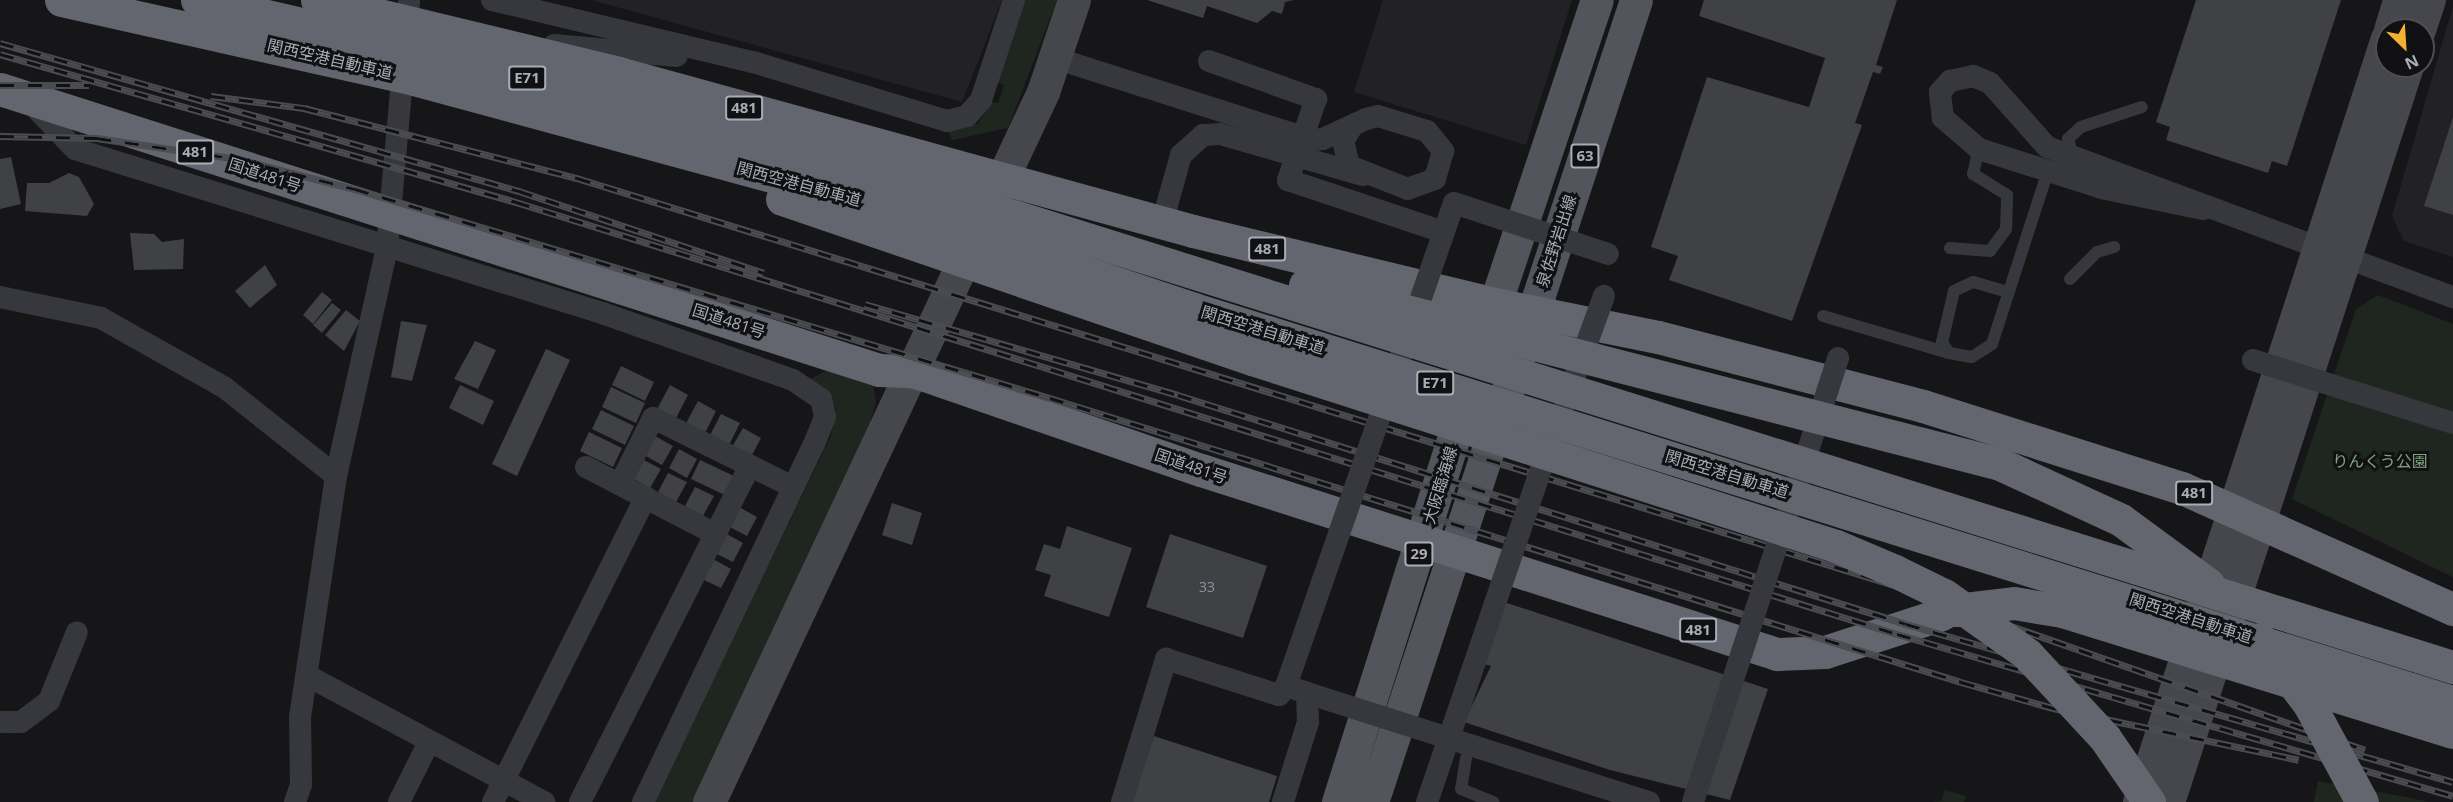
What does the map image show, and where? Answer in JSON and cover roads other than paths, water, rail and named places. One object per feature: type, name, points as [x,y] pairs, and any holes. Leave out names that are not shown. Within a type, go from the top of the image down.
[{"type":"highway","name":"関西空港自動車道","points":[[61,0],[414,79],[900,211],[1194,309],[2453,702]]},
{"type":"highway","name":"関西空港自動車道","points":[[197,0],[416,50],[854,166],[2453,667]]},
{"type":"highway","name":"481","points":[[317,0],[407,10],[484,39],[1162,223],[1494,304],[1658,337],[1923,406],[2182,488],[2453,609]]},
{"type":"highway","name":"国道481号","points":[[12,92],[388,232],[768,334],[879,370],[912,371],[1457,551]]},
{"type":"highway","points":[[691,155],[836,219],[1763,521],[1895,571],[1944,595],[2027,654],[2105,738],[2149,802]]},
{"type":"highway","points":[[854,166],[977,192],[1273,277],[1811,411],[2042,481],[2151,539],[2228,603],[2309,704],[2362,802]]},
{"type":"highway","name":"481","points":[[1457,551],[1777,654],[1825,652],[1942,614],[2014,603],[2062,611],[2453,732]]},
{"type":"main road","name":"63","points":[[1494,304],[1597,0]]},
{"type":"main road","name":"泉佐野岩出線","points":[[1533,311],[1636,0]]},
{"type":"main road","name":"大阪臨海線","points":[[1338,802],[1424,541],[1494,304]]},
{"type":"main road","name":"29","points":[[1372,802],[1457,551],[1533,311]]},
{"type":"street","points":[[492,0],[753,62],[947,121],[966,116],[981,100],[1014,0]]},
{"type":"street","points":[[709,802],[1002,180],[1055,58],[1074,0]]},
{"type":"street","points":[[2394,18],[2399,0]]},
{"type":"street","points":[[2423,18],[2429,0]]},
{"type":"street","points":[[295,802],[301,785],[300,717],[308,676],[336,476],[388,232],[407,10]]},
{"type":"street","points":[[484,39],[753,62]]},
{"type":"street","points":[[1055,58],[1312,140],[1378,116],[1427,131],[1443,151],[1435,179],[1423,188],[1408,189],[1220,134],[1203,135],[1181,155],[1162,223]]},
{"type":"street","points":[[1209,61],[1316,99],[1288,180],[1443,232]]},
{"type":"street","points":[[2203,209],[2048,171],[1979,149],[1942,118],[1940,92],[1950,81],[1973,76],[1990,83],[2047,147],[2203,209],[2453,297]]},
{"type":"street","points":[[2168,802],[2332,253],[2377,78]]},
{"type":"street","points":[[2139,802],[2332,253],[2402,78]]},
{"type":"street","points":[[1353,125],[1343,141],[1344,155],[1349,166],[1364,175]]},
{"type":"street","points":[[1283,802],[1308,722],[1296,689],[1454,203],[1608,254]]},
{"type":"street","points":[[388,232],[812,391],[825,417],[644,802]]},
{"type":"street","points":[[2332,253],[2380,261],[2453,283]]},
{"type":"street","points":[[1428,802],[1604,296]]},
{"type":"street","points":[[0,297],[101,318],[225,388],[336,476]]},
{"type":"street","points":[[602,313],[768,334]]},
{"type":"street","points":[[1694,802],[1838,358]]},
{"type":"street","points":[[2253,360],[2453,423]]},
{"type":"street","points":[[620,484],[653,418],[793,487]]},
{"type":"street","points":[[580,802],[750,466]]},
{"type":"street","points":[[586,467],[715,534]]},
{"type":"street","points":[[498,792],[646,497]]},
{"type":"street","points":[[0,722],[29,719],[50,701],[77,632]]},
{"type":"street","points":[[1122,802],[1166,659],[1279,695],[1296,689],[1649,802]]},
{"type":"street","points":[[308,676],[429,742],[498,792],[544,802]]},
{"type":"street","points":[[399,802],[429,742]]},
{"type":"lane","points":[[2073,156],[2068,139],[2081,127],[2142,107]]},
{"type":"lane","points":[[1950,248],[1990,251],[2006,229],[2007,195],[1973,174],[1979,149]]},
{"type":"lane","points":[[1823,316],[1949,353],[1972,357],[1992,344],[2048,171]]},
{"type":"lane","points":[[2070,279],[2091,256],[2114,247]]},
{"type":"lane","points":[[1949,353],[1942,342],[1954,291],[1973,282],[2008,292]]},
{"type":"lane","points":[[1466,758],[1461,789],[1494,802]]},
{"type":"railway","points":[[0,43],[519,191],[764,273]]},
{"type":"railway","points":[[0,54],[516,202],[1897,634],[2453,796]]},
{"type":"railway","points":[[0,85],[89,85]]},
{"type":"railway","points":[[211,96],[304,108],[577,178],[1894,585],[2365,750]]},
{"type":"railway","points":[[0,136],[97,138],[238,159],[355,189],[1050,398],[1961,682],[2053,708],[2299,760]]},
{"type":"railway","points":[[865,304],[1178,395],[1906,624],[2453,782]]},
{"type":"park label","name":"りんくう公園","points":[[2380,461]]}]
